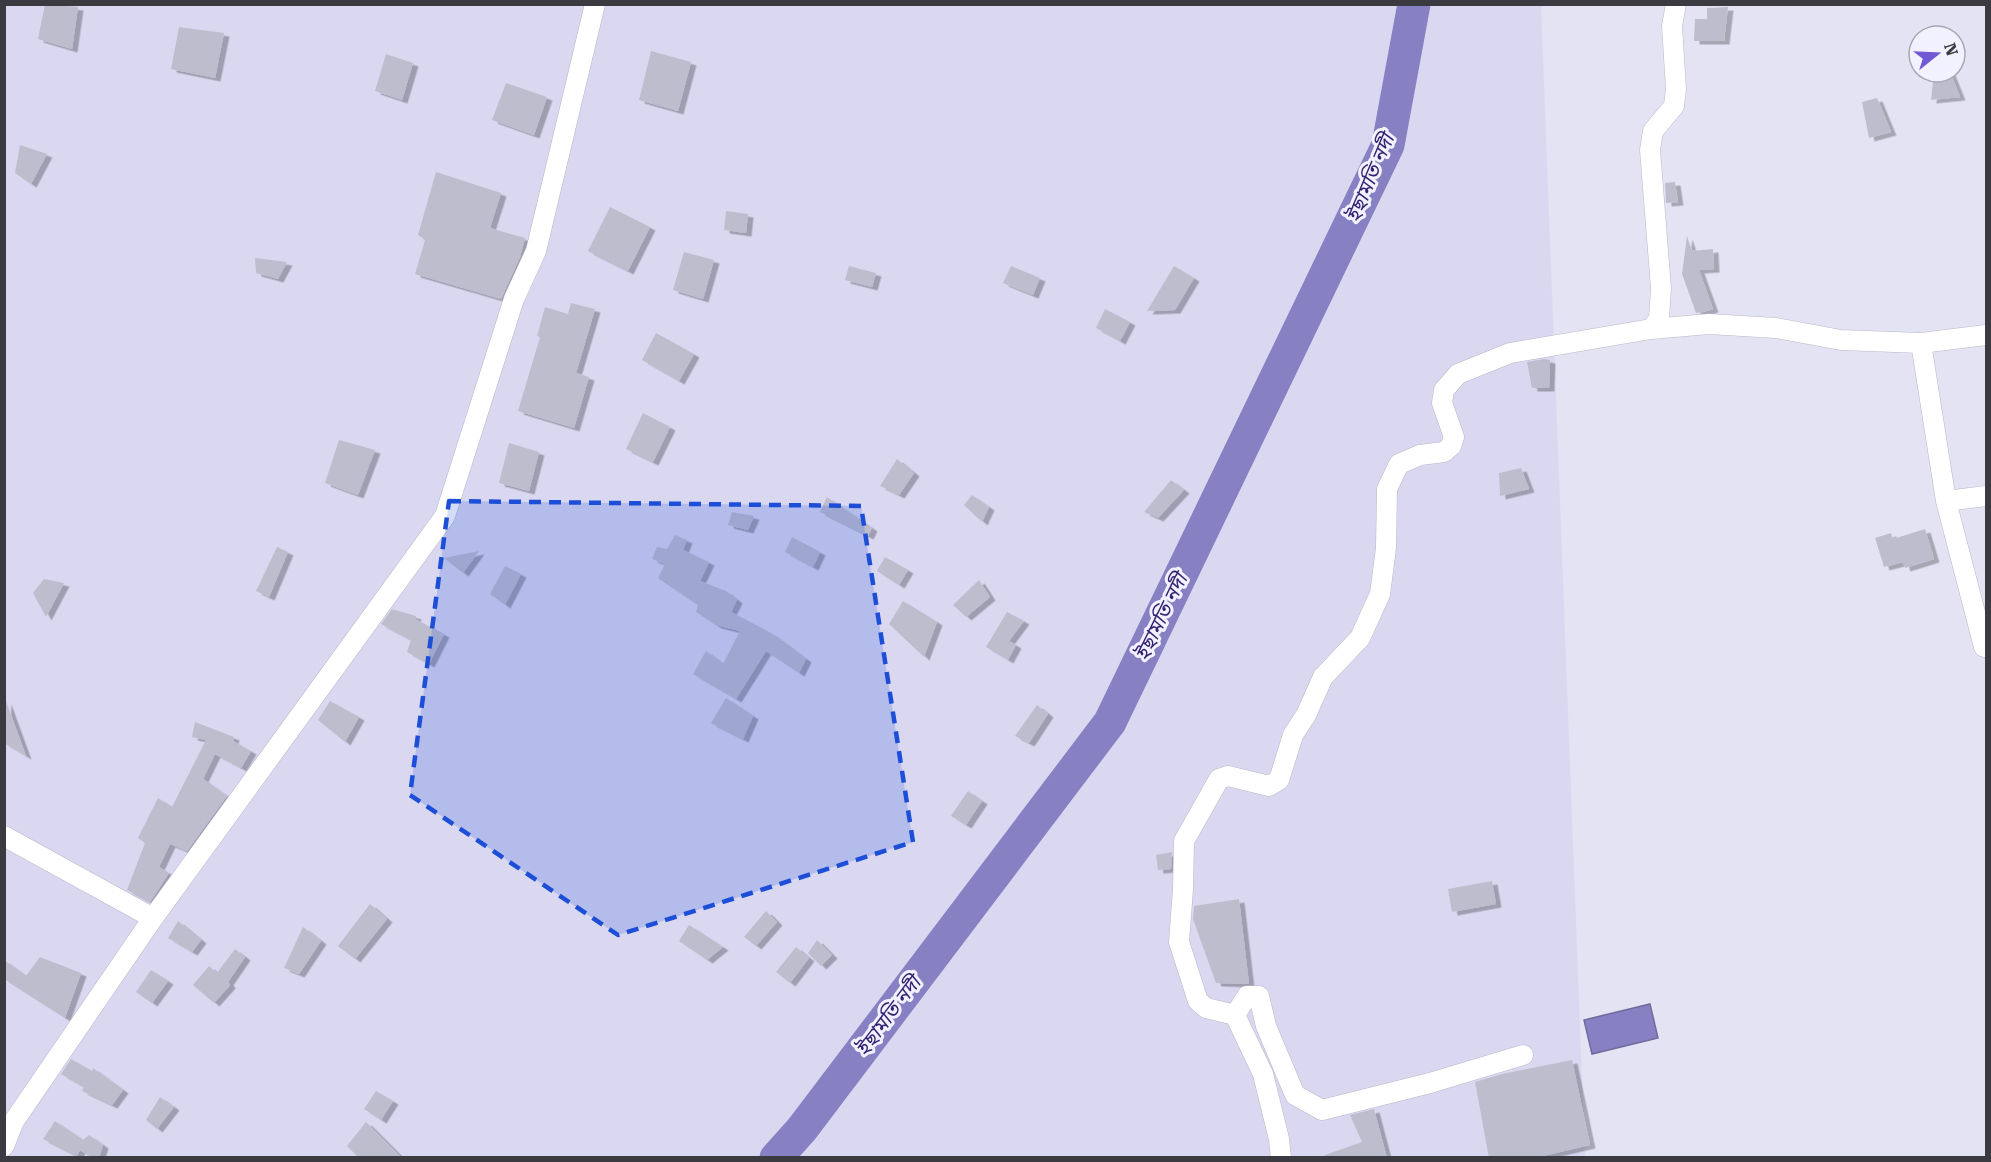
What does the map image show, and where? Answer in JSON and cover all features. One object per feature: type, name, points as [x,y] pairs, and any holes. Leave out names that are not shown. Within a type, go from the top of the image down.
[{"type":"street","points":[[4,1146],[14,1121],[153,918],[446,516],[514,298],[536,251],[595,4]]},
{"type":"street","points":[[1651,329],[1659,319],[1661,288],[1650,150],[1653,131],[1674,106],[1676,89],[1672,26],[1676,4]]},
{"type":"street","points":[[1235,1015],[1206,1008],[1198,1001],[1179,942],[1184,841],[1219,779],[1228,776],[1269,786],[1279,780],[1293,735],[1306,715],[1323,676],[1360,638],[1380,594],[1386,548],[1387,489],[1399,464],[1420,455],[1444,452],[1451,446],[1454,437],[1442,403],[1444,390],[1458,374],[1510,353],[1651,329],[1709,324],[1776,328],[1841,340],[1921,343],[1986,335]]},
{"type":"street","points":[[1921,343],[1946,501],[1983,647]]},
{"type":"street","points":[[1946,501],[1986,496]]},
{"type":"street","points":[[4,836],[153,918]]},
{"type":"street","points":[[1235,1015],[1247,996],[1259,996],[1266,1026],[1295,1095],[1322,1110],[1430,1083],[1523,1054]]},
{"type":"street","points":[[1235,1015],[1263,1074],[1280,1139],[1281,1158]]},
{"type":"highlighted area","points":[[449,501],[861,506],[913,842],[618,935],[410,795]]},
{"type":"shaded area","points":[[5,5],[1541,5],[1585,1157],[5,1158]]},
{"type":"shaded area","points":[[1650,1004],[1658,1038],[1592,1054],[1584,1020]]},
{"type":"building","points":[[45,4],[78,7],[72,49],[38,39]]},
{"type":"building","points":[[1728,7],[1724,41],[1694,41],[1695,19],[1707,19],[1707,8]]},
{"type":"building","points":[[179,27],[224,33],[215,78],[171,69]]},
{"type":"building","points":[[651,51],[691,62],[678,111],[639,100]]},
{"type":"building","points":[[386,54],[413,63],[402,100],[375,91]]},
{"type":"building","points":[[506,83],[547,97],[534,135],[492,120]]},
{"type":"building","points":[[1933,84],[1955,84],[1960,97],[1931,100]]},
{"type":"building","points":[[1877,98],[1891,132],[1869,138],[1862,102]]},
{"type":"building","points":[[20,145],[47,154],[31,184],[15,173]]},
{"type":"building","points":[[436,172],[501,193],[490,228],[525,238],[520,257],[501,299],[415,274],[425,240],[418,235]]},
{"type":"building","points":[[1675,182],[1678,202],[1666,203],[1665,183]]},
{"type":"building","points":[[610,207],[650,227],[628,271],[588,251]]},
{"type":"building","points":[[726,211],[748,214],[746,233],[724,230]]},
{"type":"building","points":[[1687,236],[1692,251],[1713,249],[1714,269],[1699,270],[1713,309],[1703,312],[1696,313],[1682,274]]},
{"type":"building","points":[[684,252],[714,260],[703,299],[673,290]]},
{"type":"building","points":[[255,258],[287,262],[278,279],[256,273]]},
{"type":"building","points":[[849,266],[876,273],[872,287],[845,280]]},
{"type":"building","points":[[1011,266],[1040,278],[1033,295],[1003,283]]},
{"type":"building","points":[[1174,266],[1194,278],[1175,310],[1147,311]]},
{"type":"building","points":[[571,303],[595,309],[576,373],[589,377],[574,428],[518,411],[540,337],[537,336],[545,307],[568,314]]},
{"type":"building","points":[[1105,309],[1130,322],[1120,341],[1096,328]]},
{"type":"building","points":[[656,333],[694,354],[679,381],[642,360]]},
{"type":"building","points":[[1550,360],[1549,388],[1532,388],[1527,362]]},
{"type":"building","points":[[643,413],[670,427],[653,462],[626,449]]},
{"type":"building","points":[[339,440],[375,450],[358,495],[325,483]]},
{"type":"building","points":[[509,443],[539,452],[529,491],[499,483]]},
{"type":"building","points":[[897,459],[914,473],[899,495],[880,486]]},
{"type":"building","points":[[1521,468],[1529,489],[1500,496],[1499,473]]},
{"type":"building","points":[[1171,480],[1184,490],[1158,518],[1144,512]]},
{"type":"building","points":[[972,495],[989,507],[982,522],[964,505]]},
{"type":"building","points":[[827,497],[872,528],[868,536],[820,512]]},
{"type":"building","points":[[732,512],[754,516],[748,530],[728,525]]},
{"type":"building","points":[[1925,529],[1934,559],[1905,568],[1903,562],[1884,567],[1875,538],[1891,533],[1893,539]]},
{"type":"building","points":[[675,535],[687,540],[683,550],[709,562],[700,581],[726,591],[737,600],[731,612],[771,633],[806,659],[799,673],[766,651],[736,699],[693,674],[706,651],[723,664],[740,631],[716,625],[696,612],[698,605],[658,578],[665,564],[652,559],[657,547],[667,549]]},
{"type":"building","points":[[792,537],[820,552],[813,567],[785,552]]},
{"type":"building","points":[[277,547],[288,552],[269,597],[256,591]]},
{"type":"building","points":[[479,551],[463,573],[444,558]]},
{"type":"building","points":[[885,557],[908,570],[899,585],[877,571]]},
{"type":"building","points":[[505,566],[521,574],[505,605],[490,594]]},
{"type":"building","points":[[44,579],[64,583],[46,617],[33,593]]},
{"type":"building","points":[[979,580],[990,597],[966,617],[953,605]]},
{"type":"building","points":[[903,601],[937,622],[924,657],[889,624]]},
{"type":"building","points":[[392,609],[416,616],[415,619],[444,634],[429,664],[407,652],[411,640],[381,624]]},
{"type":"building","points":[[1007,612],[1024,621],[1009,641],[1016,645],[1008,660],[986,647]]},
{"type":"building","points":[[726,698],[753,716],[743,739],[711,723]]},
{"type":"building","points":[[6,701],[26,756],[4,743]]},
{"type":"building","points":[[330,701],[359,717],[345,742],[318,720]]},
{"type":"building","points":[[1037,705],[1048,714],[1029,743],[1015,736]]},
{"type":"building","points":[[195,722],[234,737],[233,741],[251,751],[241,768],[215,754],[203,779],[227,796],[187,851],[170,844],[159,867],[169,873],[150,902],[127,890],[145,843],[138,838],[158,798],[172,807],[206,740],[192,737]]},
{"type":"building","points":[[968,791],[982,801],[966,825],[951,816]]},
{"type":"building","points":[[1172,852],[1171,869],[1158,870],[1156,855]]},
{"type":"building","points":[[1492,881],[1496,904],[1452,912],[1448,889]]},
{"type":"building","points":[[1239,899],[1249,984],[1216,983],[1193,919],[1194,906]]},
{"type":"building","points":[[370,904],[387,919],[355,959],[338,946]]},
{"type":"building","points":[[766,911],[777,922],[756,946],[744,937]]},
{"type":"building","points":[[178,921],[201,940],[192,952],[168,938]]},
{"type":"building","points":[[689,925],[723,947],[707,960],[679,941]]},
{"type":"building","points":[[303,927],[321,941],[299,974],[284,968]]},
{"type":"building","points":[[817,940],[832,955],[821,966],[808,953]]},
{"type":"building","points":[[796,947],[809,958],[790,983],[776,972]]},
{"type":"building","points":[[235,949],[245,957],[228,982],[230,985],[214,1003],[193,985],[209,966],[217,973]]},
{"type":"building","points":[[40,957],[81,973],[65,1018],[4,979],[4,960],[26,976]]},
{"type":"building","points":[[151,970],[168,981],[152,1003],[136,992]]},
{"type":"building","points":[[71,1059],[92,1071],[93,1068],[123,1090],[112,1105],[82,1091],[84,1087],[61,1074]]},
{"type":"building","points":[[1572,1060],[1590,1145],[1534,1158],[1489,1158],[1475,1082],[1502,1074]]},
{"type":"building","points":[[376,1091],[393,1101],[381,1120],[364,1109]]},
{"type":"building","points":[[160,1097],[174,1107],[157,1129],[146,1120]]},
{"type":"building","points":[[1374,1109],[1387,1158],[1325,1158],[1325,1155],[1362,1142],[1350,1115]]},
{"type":"building","points":[[55,1121],[83,1140],[89,1135],[103,1145],[99,1158],[93,1158],[80,1150],[77,1156],[43,1139]]},
{"type":"building","points":[[366,1122],[402,1158],[359,1158],[347,1146]]},
{"type":"waterway","name":"ইছামতি নদী","points":[[776,1158],[802,1129],[1110,722],[1388,145],[1414,4]]}]
